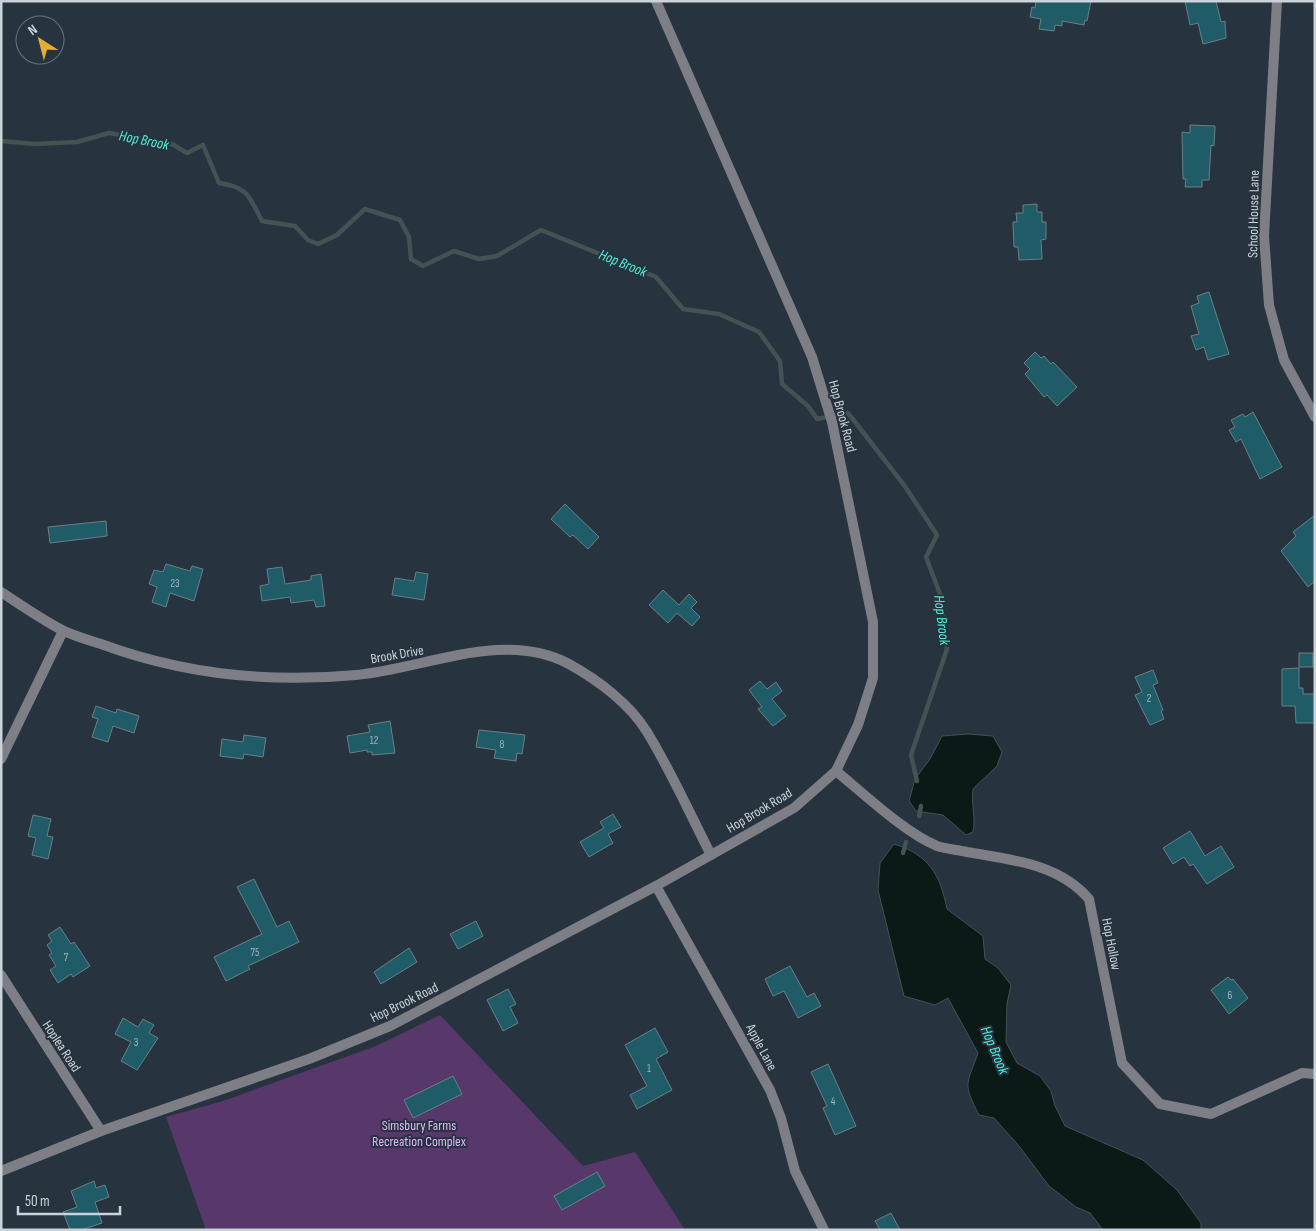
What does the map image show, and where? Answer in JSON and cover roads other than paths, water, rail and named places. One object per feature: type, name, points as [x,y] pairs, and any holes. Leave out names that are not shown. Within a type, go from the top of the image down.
[{"type":"street","name":"Hop Brook Road","points":[[1,1171],[101,1131],[308,1059],[390,1026],[656,886],[794,808],[836,770],[858,725],[873,678],[873,622],[832,422],[812,357],[656,1]]},
{"type":"street","name":"School House Lane","points":[[1277,1],[1264,236],[1266,274],[1269,306],[1284,360],[1315,417]]},
{"type":"street","name":"Brook Drive","points":[[1,592],[63,631],[129,655],[185,668],[272,679],[357,675],[487,651],[514,650],[540,653],[568,663],[600,683],[623,703],[647,731],[711,855]]},
{"type":"street","points":[[1,760],[63,631]]},
{"type":"street","name":"Hop Hollow","points":[[836,770],[900,823],[937,846],[1043,867],[1067,879],[1084,893],[1089,899],[1122,1063],[1160,1104],[1211,1114],[1302,1073],[1315,1074]]},
{"type":"street","name":"Apple Lane","points":[[656,886],[770,1090],[781,1118],[795,1171],[824,1230]]},
{"type":"street","name":"Hoplea Road","points":[[1,976],[101,1131]]},
{"type":"water","points":[[968,734],[993,736],[1002,752],[997,766],[973,789],[973,832],[966,835],[943,815],[916,811],[909,801],[915,779],[930,759],[942,736]]},
{"type":"water","points":[[894,844],[916,854],[924,860],[941,886],[947,909],[983,936],[985,959],[998,968],[1011,985],[1007,1004],[1006,1042],[1017,1063],[1040,1076],[1051,1091],[1055,1106],[1065,1126],[1143,1160],[1177,1190],[1201,1223],[1201,1230],[1103,1230],[1090,1213],[1076,1207],[1049,1186],[1019,1146],[994,1118],[979,1115],[968,1089],[969,1078],[978,1053],[948,998],[935,1005],[904,996],[878,890],[880,863]]},
{"type":"waterway","name":"Hop Brook","points":[[1,141],[35,144],[77,142],[109,133],[172,144],[187,153],[203,145],[219,183],[242,190],[254,205],[262,221],[295,226],[308,240],[318,244],[337,235],[365,209],[400,220],[409,237],[411,259],[423,266],[454,251],[479,259],[497,256],[541,230],[656,277],[683,309],[719,314],[759,332],[780,361],[782,384],[808,406],[817,419],[848,413],[904,485],[937,535],[926,557],[940,594],[947,649],[911,755],[917,781]]},
{"type":"waterway","name":"Hop Brook","points":[[919,816],[921,806]]},
{"type":"waterway","name":"Hop Brook","points":[[903,853],[906,842]]},
{"type":"park label","name":"Simsbury Farms Recreation Complex","points":[[419,1134]]}]
